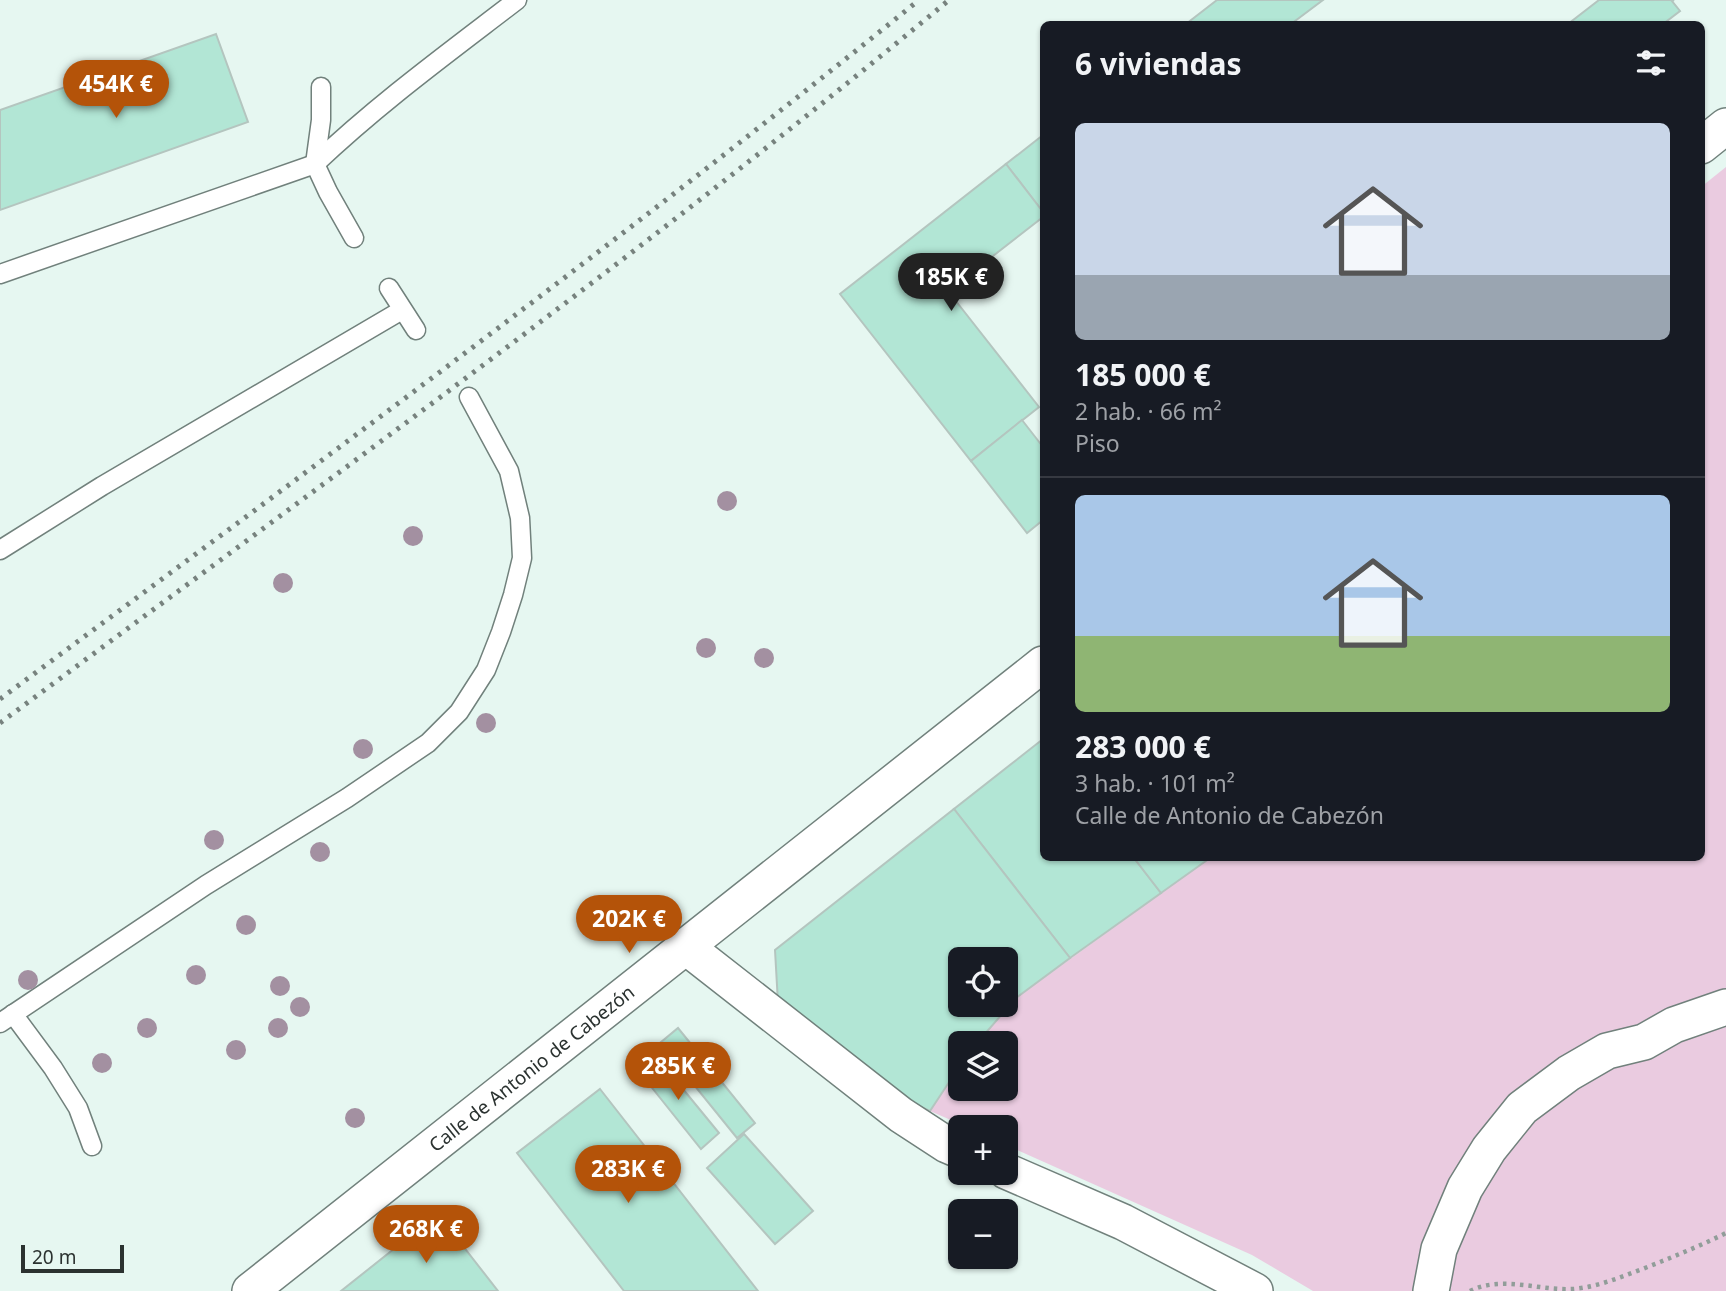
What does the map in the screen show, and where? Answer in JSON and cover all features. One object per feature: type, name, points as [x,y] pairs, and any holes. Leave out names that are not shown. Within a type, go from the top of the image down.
[{"type":"street","points":[[1705,143],[1726,126]]},
{"type":"street","name":"Calle de Antonio de Cabezón","points":[[250,1291],[1040,666]]},
{"type":"street","points":[[685,946],[901,1115],[948,1145]]},
{"type":"street","points":[[1431,1291],[1438,1249],[1465,1188],[1489,1149],[1522,1108],[1569,1073],[1607,1051],[1644,1042],[1674,1025],[1726,1007]]},
{"type":"street","points":[[1018,1176],[1122,1222],[1255,1291]]},
{"type":"lane","points":[[0,274],[315,164],[393,96],[517,0]]},
{"type":"lane","points":[[321,87],[321,120],[315,164],[354,238]]},
{"type":"lane","points":[[388,288],[416,330]]},
{"type":"lane","points":[[0,550],[102,486],[402,310]]},
{"type":"lane","points":[[92,1146],[78,1108],[53,1068],[6,1018],[206,885],[347,798],[428,743],[459,712],[486,670],[509,607],[522,558],[520,518],[509,471],[469,397]]},
{"type":"path","points":[[1470,1291],[1508,1283],[1546,1289],[1573,1289],[1604,1284],[1687,1252],[1726,1233]]},
{"type":"shaded area","points":[[1726,167],[1726,1291],[1313,1291],[1252,1255],[1018,1150],[1018,1115],[948,1115],[948,1119],[930,1111],[948,1084],[948,1101],[1018,1101],[1018,1031],[987,1031],[1000,1017],[1018,1017],[1018,997],[1206,861],[1705,861],[1705,184]]},
{"type":"building","points":[[1217,0],[1323,0],[1295,21],[1190,21]]},
{"type":"building","points":[[1599,0],[1674,0],[1672,1],[1680,11],[1667,21],[1572,21]]},
{"type":"building","points":[[216,34],[248,122],[0,210],[0,110]]},
{"type":"building","points":[[1040,137],[1040,208],[1006,164]]},
{"type":"building","points":[[1006,164],[1040,208],[1040,219],[948,291],[1039,407],[971,461],[840,294]]},
{"type":"building","points":[[1022,420],[1040,443],[1040,522],[1027,533],[971,461]]},
{"type":"building","points":[[1040,741],[1040,861],[1136,861],[1161,893],[1070,958],[954,809]]},
{"type":"building","points":[[954,809],[1070,958],[1018,997],[1018,947],[948,947],[948,1017],[1000,1017],[987,1031],[948,1031],[948,1084],[930,1111],[896,1096],[778,1003],[775,950]]},
{"type":"building","points":[[1136,861],[1206,861],[1161,893]]},
{"type":"building","points":[[678,1028],[755,1123],[737,1138],[660,1043]]},
{"type":"building","points":[[655,1055],[719,1133],[701,1149],[637,1069]]},
{"type":"building","points":[[600,1089],[758,1291],[624,1291],[517,1153]]},
{"type":"building","points":[[744,1134],[813,1211],[775,1244],[707,1168]]},
{"type":"building","points":[[438,1214],[498,1291],[341,1291]]},
{"type":"railway","points":[[0,699],[578,267],[919,0]]},
{"type":"railway","points":[[0,723],[598,278],[949,0]]}]
